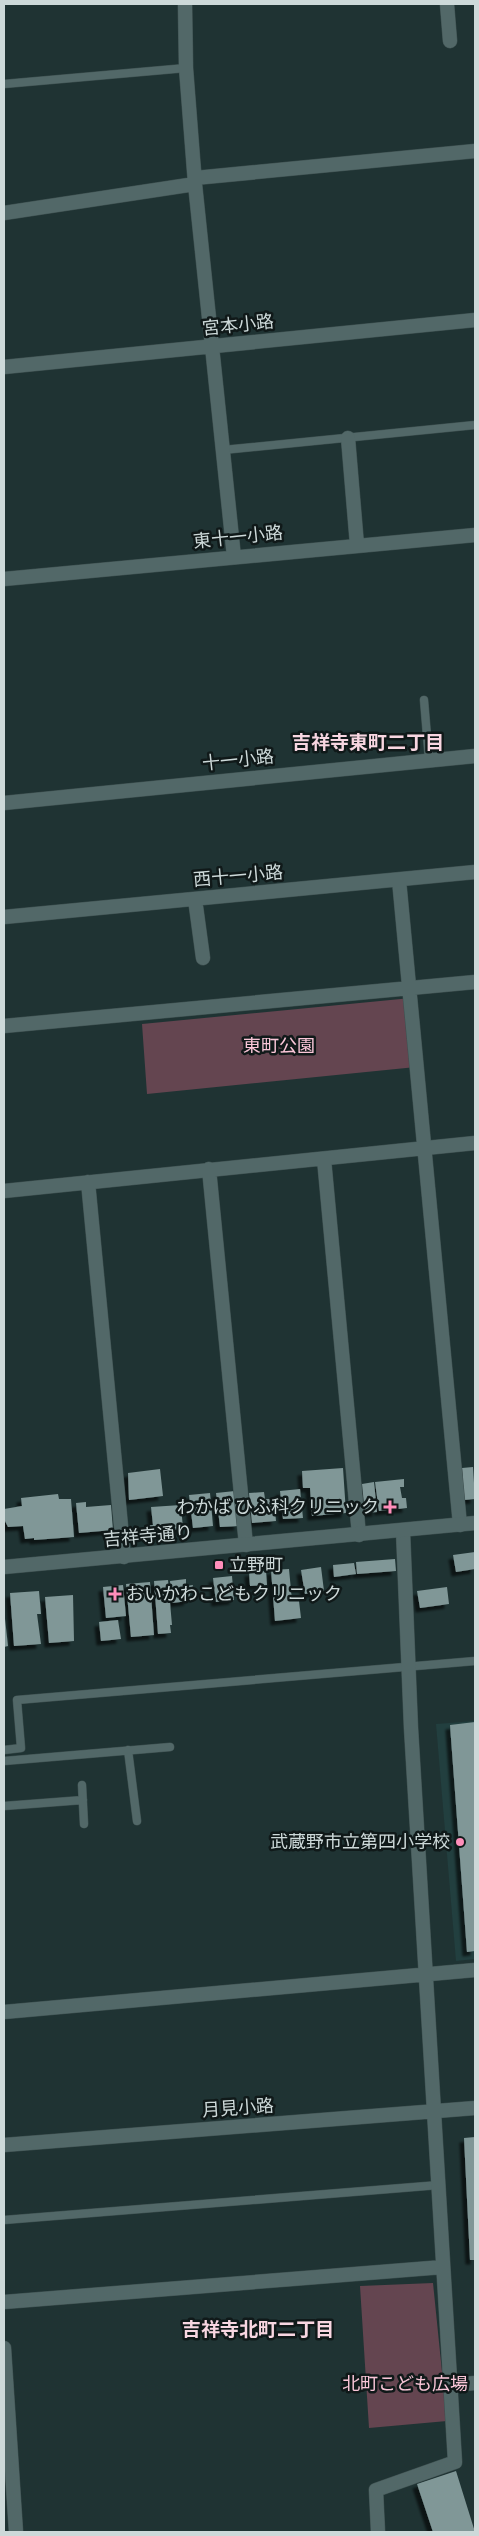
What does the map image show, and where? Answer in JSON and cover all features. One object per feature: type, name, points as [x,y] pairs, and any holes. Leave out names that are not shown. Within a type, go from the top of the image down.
[{"type":"street","points":[[185,4],[186,68],[195,181],[214,346],[234,557]]},
{"type":"street","points":[[447,4],[450,41]]},
{"type":"street","points":[[4,213],[195,181],[475,151]]},
{"type":"street","name":"宮本小路","points":[[4,367],[475,320]]},
{"type":"street","points":[[348,438],[357,545]]},
{"type":"street","name":"東十一小路","points":[[4,579],[475,535]]},
{"type":"street","name":"十一小路","points":[[4,803],[475,756]]},
{"type":"street","name":"西十一小路","points":[[4,917],[475,872]]},
{"type":"street","points":[[400,880],[460,1525]]},
{"type":"street","points":[[195,899],[204,958]]},
{"type":"street","points":[[4,1026],[475,982]]},
{"type":"street","points":[[4,1191],[475,1143]]},
{"type":"street","points":[[324,1159],[359,1535]]},
{"type":"street","points":[[209,1169],[246,1545]]},
{"type":"street","points":[[88,1182],[124,1557]]},
{"type":"street","name":"吉祥寺通り","points":[[4,1567],[475,1523]]},
{"type":"street","points":[[378,2532],[376,2490],[456,2462],[408,1668],[403,1531]]},
{"type":"street","points":[[4,2012],[475,1970]]},
{"type":"street","name":"月見小路","points":[[4,2144],[475,2108]]},
{"type":"street","points":[[4,2302],[443,2266]]},
{"type":"street","points":[[4,2348],[16,2532]]},
{"type":"street","points":[[452,2386],[475,2383]]},
{"type":"lane","points":[[4,84],[186,68]]},
{"type":"lane","points":[[223,450],[475,425]]},
{"type":"lane","points":[[424,700],[430,760]]},
{"type":"lane","points":[[4,1750],[22,1748],[17,1700],[475,1661]]},
{"type":"lane","points":[[4,1761],[170,1747]]},
{"type":"lane","points":[[128,1750],[137,1821]]},
{"type":"lane","points":[[82,1785],[84,1824]]},
{"type":"lane","points":[[4,1806],[83,1800]]},
{"type":"lane","points":[[4,2220],[439,2184]]},
{"type":"shaded area","name":"武蔵野市立第四小学校","points":[[475,1721],[475,1959],[456,1961],[436,1724]]},
{"type":"green space","name":"東町公園","points":[[411,998],[416,1067],[147,1094],[142,1024]]},
{"type":"green space","name":"北町こども広場","points":[[433,2283],[447,2421],[369,2428],[360,2286]]},
{"type":"building","points":[[473,1467],[475,1499],[464,1500],[462,1468]]},
{"type":"building","points":[[343,1468],[346,1513],[312,1516],[310,1488],[303,1488],[302,1471]]},
{"type":"building","points":[[160,1469],[163,1496],[129,1500],[128,1473]]},
{"type":"building","points":[[404,1479],[404,1487],[400,1487],[402,1498],[406,1498],[407,1508],[379,1511],[375,1482]]},
{"type":"building","points":[[374,1482],[377,1512],[365,1513],[362,1484]]},
{"type":"building","points":[[300,1489],[303,1518],[283,1519],[280,1491]]},
{"type":"building","points":[[235,1491],[239,1526],[220,1527],[216,1493]]},
{"type":"building","points":[[264,1492],[265,1499],[274,1499],[276,1521],[252,1523],[249,1493]]},
{"type":"building","points":[[210,1493],[213,1526],[193,1528],[189,1495]]},
{"type":"building","points":[[58,1494],[59,1499],[71,1499],[74,1537],[25,1539],[23,1526],[8,1527],[4,1519],[4,1509],[22,1506],[21,1498]]},
{"type":"building","points":[[86,1502],[86,1507],[111,1505],[113,1530],[79,1533],[76,1503]]},
{"type":"building","points":[[181,1505],[183,1529],[147,1532],[146,1526],[153,1525],[151,1507]]},
{"type":"building","points":[[475,1552],[475,1569],[456,1572],[453,1555]]},
{"type":"building","points":[[395,1559],[396,1571],[357,1574],[356,1562]]},
{"type":"building","points":[[354,1563],[356,1574],[334,1577],[333,1565]]},
{"type":"building","points":[[321,1567],[324,1591],[305,1594],[301,1570]]},
{"type":"building","points":[[289,1569],[292,1601],[299,1601],[301,1618],[275,1621],[271,1570]]},
{"type":"building","points":[[266,1571],[267,1585],[250,1586],[249,1572]]},
{"type":"building","points":[[232,1576],[234,1600],[216,1602],[213,1578]]},
{"type":"building","points":[[186,1579],[186,1586],[193,1585],[188,1601],[172,1603],[170,1581]]},
{"type":"building","points":[[168,1580],[171,1633],[158,1634],[154,1581]]},
{"type":"building","points":[[150,1582],[154,1635],[131,1637],[126,1584]]},
{"type":"building","points":[[123,1585],[126,1616],[106,1618],[103,1587]]},
{"type":"building","points":[[447,1587],[449,1604],[420,1608],[417,1591]]},
{"type":"building","points":[[39,1591],[41,1614],[37,1614],[41,1644],[14,1646],[10,1593]]},
{"type":"building","points":[[73,1595],[74,1641],[49,1643],[45,1597]]},
{"type":"building","points":[[4,1610],[8,1646],[4,1647]]},
{"type":"building","points":[[118,1620],[121,1639],[101,1641],[99,1622]]},
{"type":"building","points":[[475,1722],[475,1951],[467,1952],[450,1725]]},
{"type":"building","points":[[475,2137],[475,2260],[470,2260],[464,2138]]},
{"type":"building","points":[[456,2471],[475,2532],[433,2532],[417,2484]]},
{"type":"place","name":"わかば ひふ科クリニック","points":[[390,1507]]},
{"type":"place","name":"立野町","points":[[219,1565]]},
{"type":"place","name":"おいかわこどもクリニック","points":[[115,1594]]},
{"type":"place","name":"武蔵野市立第四小学校","points":[[460,1842]]},
{"type":"district","name":"吉祥寺東町二丁目","points":[[368,743]]},
{"type":"district","name":"吉祥寺北町二丁目","points":[[258,2330]]}]
